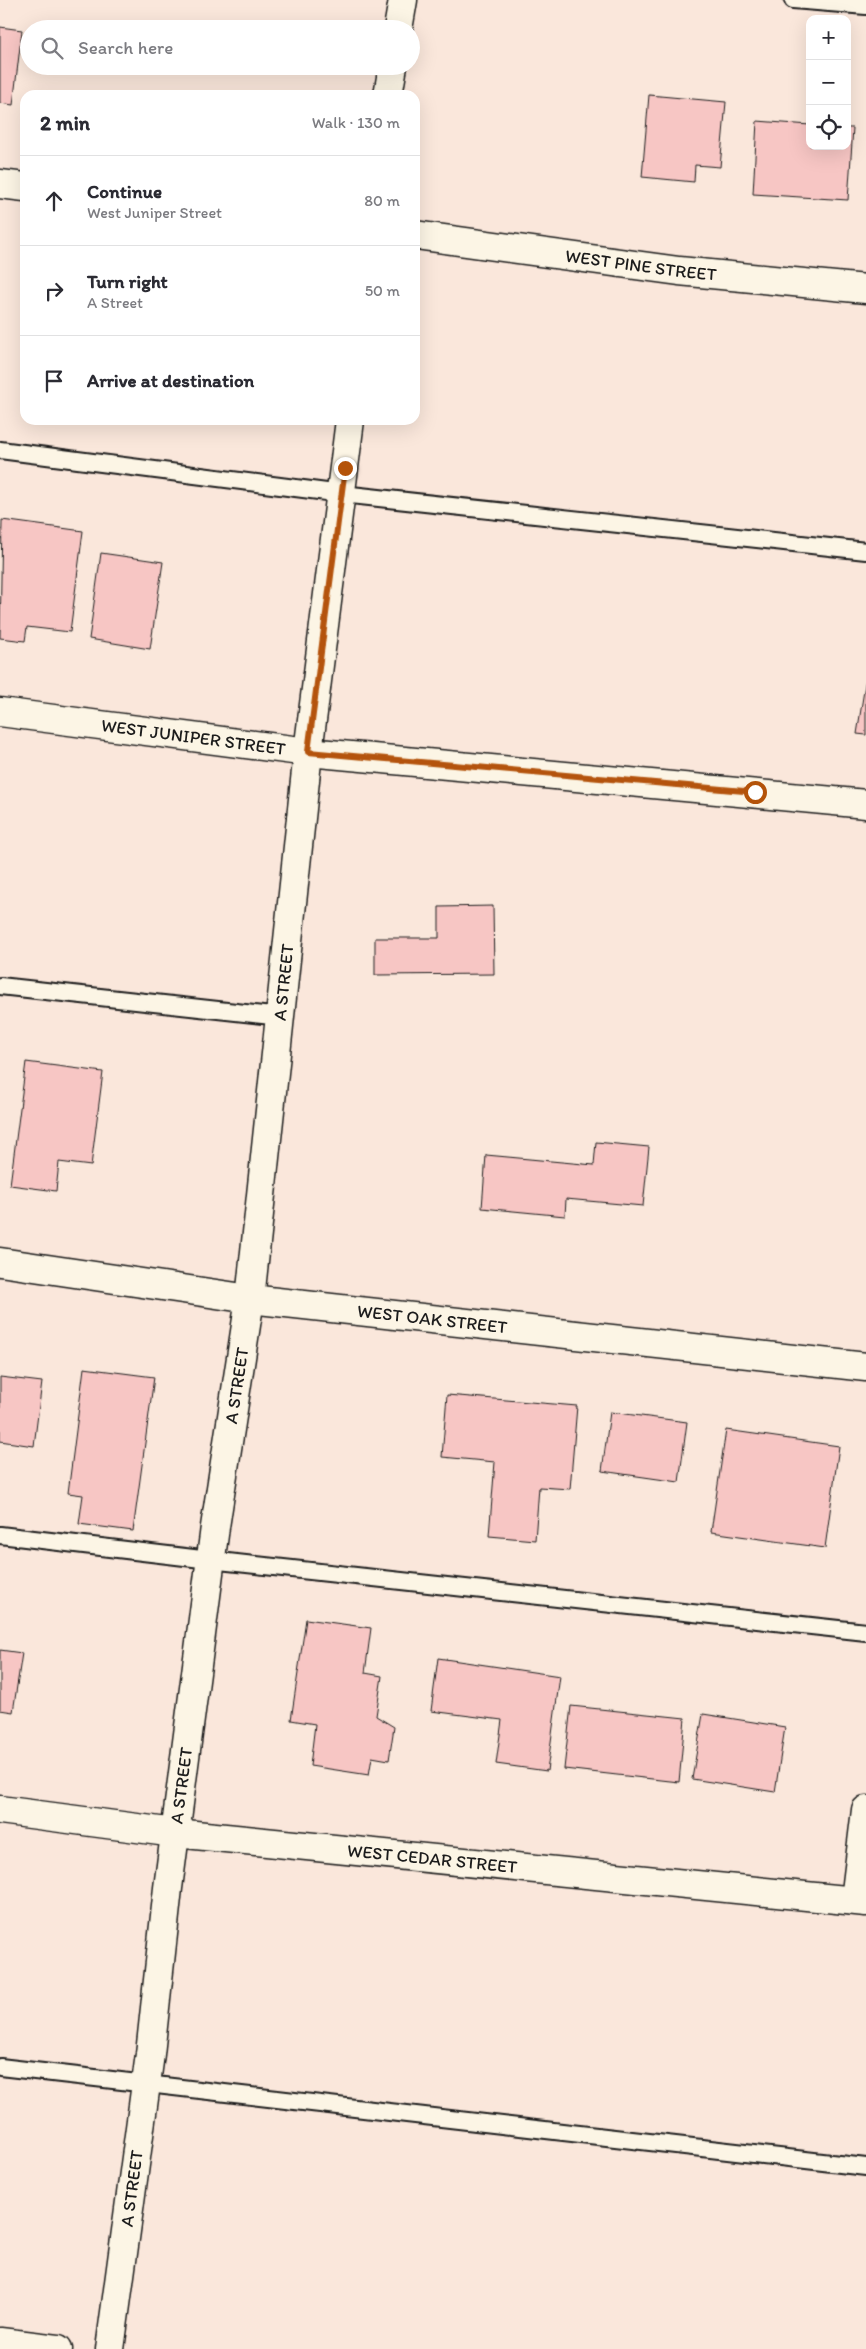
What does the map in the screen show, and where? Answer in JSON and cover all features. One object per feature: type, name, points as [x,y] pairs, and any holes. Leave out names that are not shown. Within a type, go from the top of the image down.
[{"type":"street","points":[[400,20],[403,0]]},
{"type":"street","points":[[389,90],[391,75]]},
{"type":"street","points":[[0,184],[20,186]]},
{"type":"street","name":"WEST PINE STREET","points":[[420,236],[679,272],[866,289]]},
{"type":"street","name":"A STREET","points":[[110,2349],[146,2084],[175,1833],[210,1560],[250,1299],[308,752],[349,425]]},
{"type":"street","name":"WEST JUNIPER STREET","points":[[0,712],[308,752],[866,804]]},
{"type":"street","name":"WEST OAK STREET","points":[[0,1262],[250,1299],[866,1367]]},
{"type":"street","name":"WEST CEDAR STREET","points":[[0,1810],[175,1833],[860,1901]]},
{"type":"street","points":[[860,1901],[866,1810]]},
{"type":"street","points":[[0,2342],[58,2349]]},
{"type":"lane","points":[[793,0],[866,6]]},
{"type":"lane","points":[[0,450],[342,494],[866,551]]},
{"type":"lane","points":[[0,986],[281,1017]]},
{"type":"lane","points":[[0,1535],[866,1632]]},
{"type":"lane","points":[[0,2066],[866,2167]]},
{"type":"building","points":[[0,27],[20,30],[20,47],[13,105],[0,103]]},
{"type":"building","points":[[649,95],[726,102],[720,167],[695,165],[694,182],[642,177]]},
{"type":"building","points":[[757,121],[806,125],[806,150],[851,150],[851,128],[853,128],[848,200],[753,194]]},
{"type":"building","points":[[2,520],[83,531],[70,632],[27,627],[25,641],[0,638]]},
{"type":"building","points":[[101,553],[163,562],[150,649],[89,639]]},
{"type":"building","points":[[866,678],[866,735],[857,734]]},
{"type":"building","points":[[493,906],[494,974],[375,975],[375,938],[439,938],[439,907]]},
{"type":"building","points":[[26,1062],[103,1072],[91,1166],[59,1162],[56,1191],[10,1185]]},
{"type":"building","points":[[596,1142],[649,1147],[643,1206],[566,1199],[565,1216],[482,1208],[486,1155],[594,1165]]},
{"type":"building","points":[[84,1368],[154,1377],[133,1531],[79,1524],[83,1495],[68,1493]]},
{"type":"building","points":[[0,1377],[42,1382],[34,1446],[0,1441]]},
{"type":"building","points":[[447,1395],[577,1406],[570,1489],[539,1487],[535,1540],[489,1536],[495,1462],[442,1457]]},
{"type":"building","points":[[610,1412],[687,1422],[679,1482],[602,1471]]},
{"type":"building","points":[[726,1430],[839,1446],[825,1548],[711,1532]]},
{"type":"building","points":[[306,1619],[371,1628],[365,1673],[382,1676],[376,1716],[394,1727],[389,1760],[372,1757],[369,1775],[310,1766],[315,1724],[291,1720]]},
{"type":"building","points":[[0,1650],[22,1653],[13,1712],[0,1710]]},
{"type":"building","points":[[438,1658],[560,1676],[547,1771],[496,1764],[502,1720],[431,1711]]},
{"type":"building","points":[[571,1706],[685,1718],[679,1782],[564,1769]]},
{"type":"building","points":[[703,1714],[785,1727],[775,1792],[692,1779]]},
{"type":"route","points":[[345,468],[308,752],[755,792]]}]
